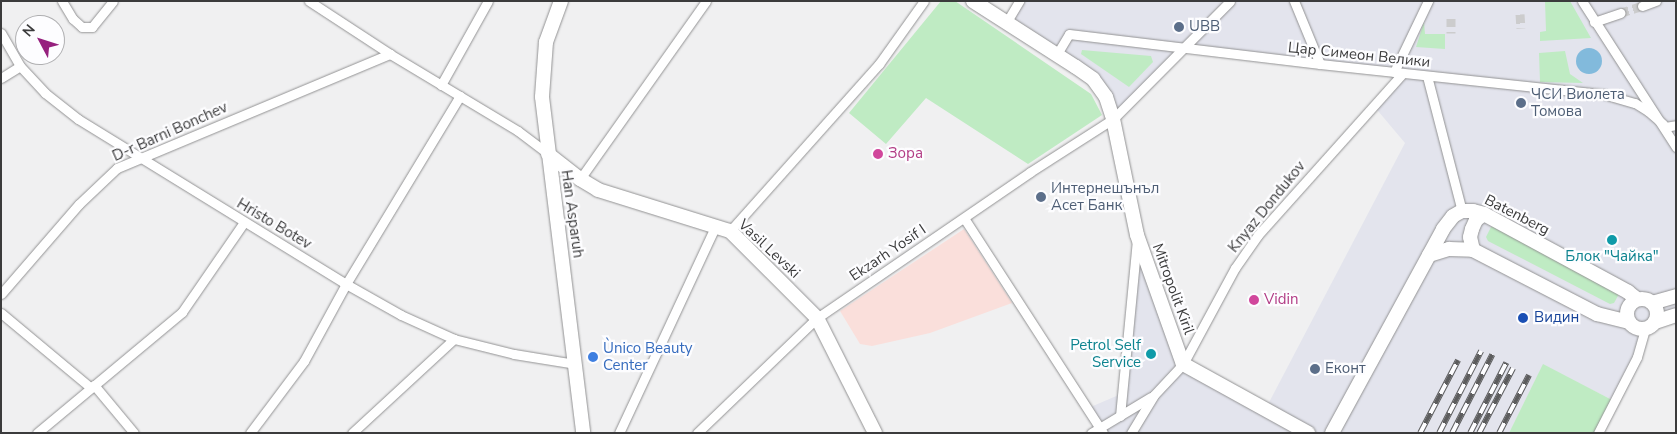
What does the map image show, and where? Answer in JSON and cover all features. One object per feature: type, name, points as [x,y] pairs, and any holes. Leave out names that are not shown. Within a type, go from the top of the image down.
[{"type":"street","points":[[62,1],[73,19],[82,27],[92,28],[113,1]]},
{"type":"street","points":[[309,1],[390,54],[518,131],[548,154]]},
{"type":"street","points":[[441,85],[488,1]]},
{"type":"street","name":"Han Asparuh","points":[[560,1],[546,42],[542,97],[583,433]]},
{"type":"street","points":[[580,179],[706,1]]},
{"type":"street","points":[[730,231],[879,64],[924,1]]},
{"type":"street","points":[[973,1],[1058,54]]},
{"type":"street","points":[[1006,23],[1019,1]]},
{"type":"street","name":"Ekzarh Yosif I","points":[[697,433],[817,318],[1113,119],[1230,1]]},
{"type":"street","points":[[1294,1],[1320,64]]},
{"type":"street","name":"Knyaz Dondukov","points":[[1131,433],[1154,395],[1183,364],[1237,265],[1258,234],[1398,73],[1428,1]]},
{"type":"street","points":[[1582,1],[1676,147]]},
{"type":"street","points":[[1642,6],[1656,1]]},
{"type":"street","points":[[1594,22],[1620,13]]},
{"type":"street","name":"Hristo Botev","points":[[1,33],[20,66],[45,93],[78,120],[346,284],[401,315],[454,339],[507,352],[576,364]]},
{"type":"street","name":"Цар Симеон Велики","points":[[1058,54],[1069,34],[1183,49],[1603,94],[1635,103],[1648,110],[1664,126]]},
{"type":"street","name":"D-r Barni Bonchev","points":[[1,294],[79,204],[117,168],[390,54]]},
{"type":"street","name":"Mitropolit Kiril","points":[[1058,54],[1093,79],[1106,97],[1113,119],[1137,235],[1183,364]]},
{"type":"street","points":[[1,78],[20,66]]},
{"type":"street","points":[[1427,76],[1462,211]]},
{"type":"street","points":[[250,433],[304,361],[346,284],[460,96]]},
{"type":"street","points":[[1664,126],[1676,125]]},
{"type":"street","name":"Vasil Levski","points":[[548,154],[580,179],[615,197],[730,231],[817,318],[874,433]]},
{"type":"street","name":"Batenberg","points":[[1332,433],[1443,229],[1453,216],[1462,211],[1473,210],[1484,214],[1628,292],[1637,299]]},
{"type":"street","points":[[1473,250],[1470,237],[1472,229],[1476,220],[1484,214]]},
{"type":"street","points":[[964,218],[1025,310],[1097,431]]},
{"type":"street","points":[[37,433],[182,312],[244,222]]},
{"type":"street","points":[[619,433],[715,227]]},
{"type":"street","points":[[1120,416],[1137,235]]},
{"type":"street","points":[[1430,255],[1449,249],[1473,250],[1597,314],[1628,322],[1635,328],[1650,325],[1676,315]]},
{"type":"street","points":[[1652,303],[1676,296]]},
{"type":"street","points":[[1598,433],[1637,357],[1657,311],[1652,303],[1645,299],[1637,299],[1627,308],[1628,322]]},
{"type":"street","points":[[1,313],[93,387],[134,433]]},
{"type":"street","points":[[352,433],[454,339]]},
{"type":"street","points":[[1183,364],[1308,433]]},
{"type":"street","name":"Knyaz Dondukov","points":[[1097,431],[1154,395]]},
{"type":"shaded area","points":[[1019,1],[1676,1],[1676,315],[1655,322],[1614,401],[1543,365],[1509,433],[1103,433],[1086,409],[1121,394],[1137,235],[1183,364],[1265,410],[1405,143],[1373,105],[1402,73],[1183,49],[1113,119],[1106,97],[1006,23]]},
{"type":"shaded area","points":[[964,229],[1012,303],[930,333],[872,346],[860,344],[840,311]]},
{"type":"green space","points":[[941,1],[955,1],[1091,94],[1102,115],[1028,164],[926,98],[886,144],[849,113]]},
{"type":"green space","points":[[1545,1],[1570,1],[1591,38],[1540,41],[1540,32],[1546,31]]},
{"type":"green space","points":[[1424,22],[1425,34],[1445,34],[1445,49],[1416,47]]},
{"type":"green space","points":[[1082,50],[1151,56],[1153,62],[1129,87],[1081,54]]},
{"type":"green space","points":[[1565,51],[1570,74],[1583,83],[1540,82],[1539,53]]},
{"type":"green space","points":[[1496,225],[1619,294],[1614,303],[1610,304],[1488,241],[1486,237],[1491,227]]},
{"type":"green space","points":[[1543,364],[1614,401],[1598,433],[1509,433]]},
{"type":"water","points":[[1589,48],[1598,52],[1602,61],[1598,70],[1589,74],[1580,70],[1576,61],[1580,52]]},
{"type":"tunnel","points":[[1620,13],[1642,6]]},
{"type":"tunnel","points":[[1520,14],[1521,28]]},
{"type":"tunnel","points":[[1451,18],[1451,33]]},
{"type":"railway","points":[[1439,433],[1481,351]]},
{"type":"railway","points":[[1452,433],[1492,355]]},
{"type":"railway","points":[[1420,433],[1458,360]]},
{"type":"railway","points":[[1470,433],[1506,363]]},
{"type":"railway","points":[[1479,433],[1513,368]]},
{"type":"railway","points":[[1499,433],[1529,375]]},
{"type":"place","name":"UBB","points":[[1179,27]]},
{"type":"place","name":"ЧСИ Виолета Томова","points":[[1521,103]]},
{"type":"place","name":"Зора","points":[[878,154]]},
{"type":"place","name":"Интернешънъл Асет Банк","points":[[1041,197]]},
{"type":"place","name":"Блок \"Чайка\"","points":[[1612,240]]},
{"type":"place","name":"Vidin","points":[[1254,300]]},
{"type":"place","name":"Видин","points":[[1523,318]]},
{"type":"place","name":"Petrol Self Service","points":[[1151,354]]},
{"type":"place","name":"Ùnico Beauty Center","points":[[593,357]]},
{"type":"place","name":"Еконт","points":[[1315,369]]}]
